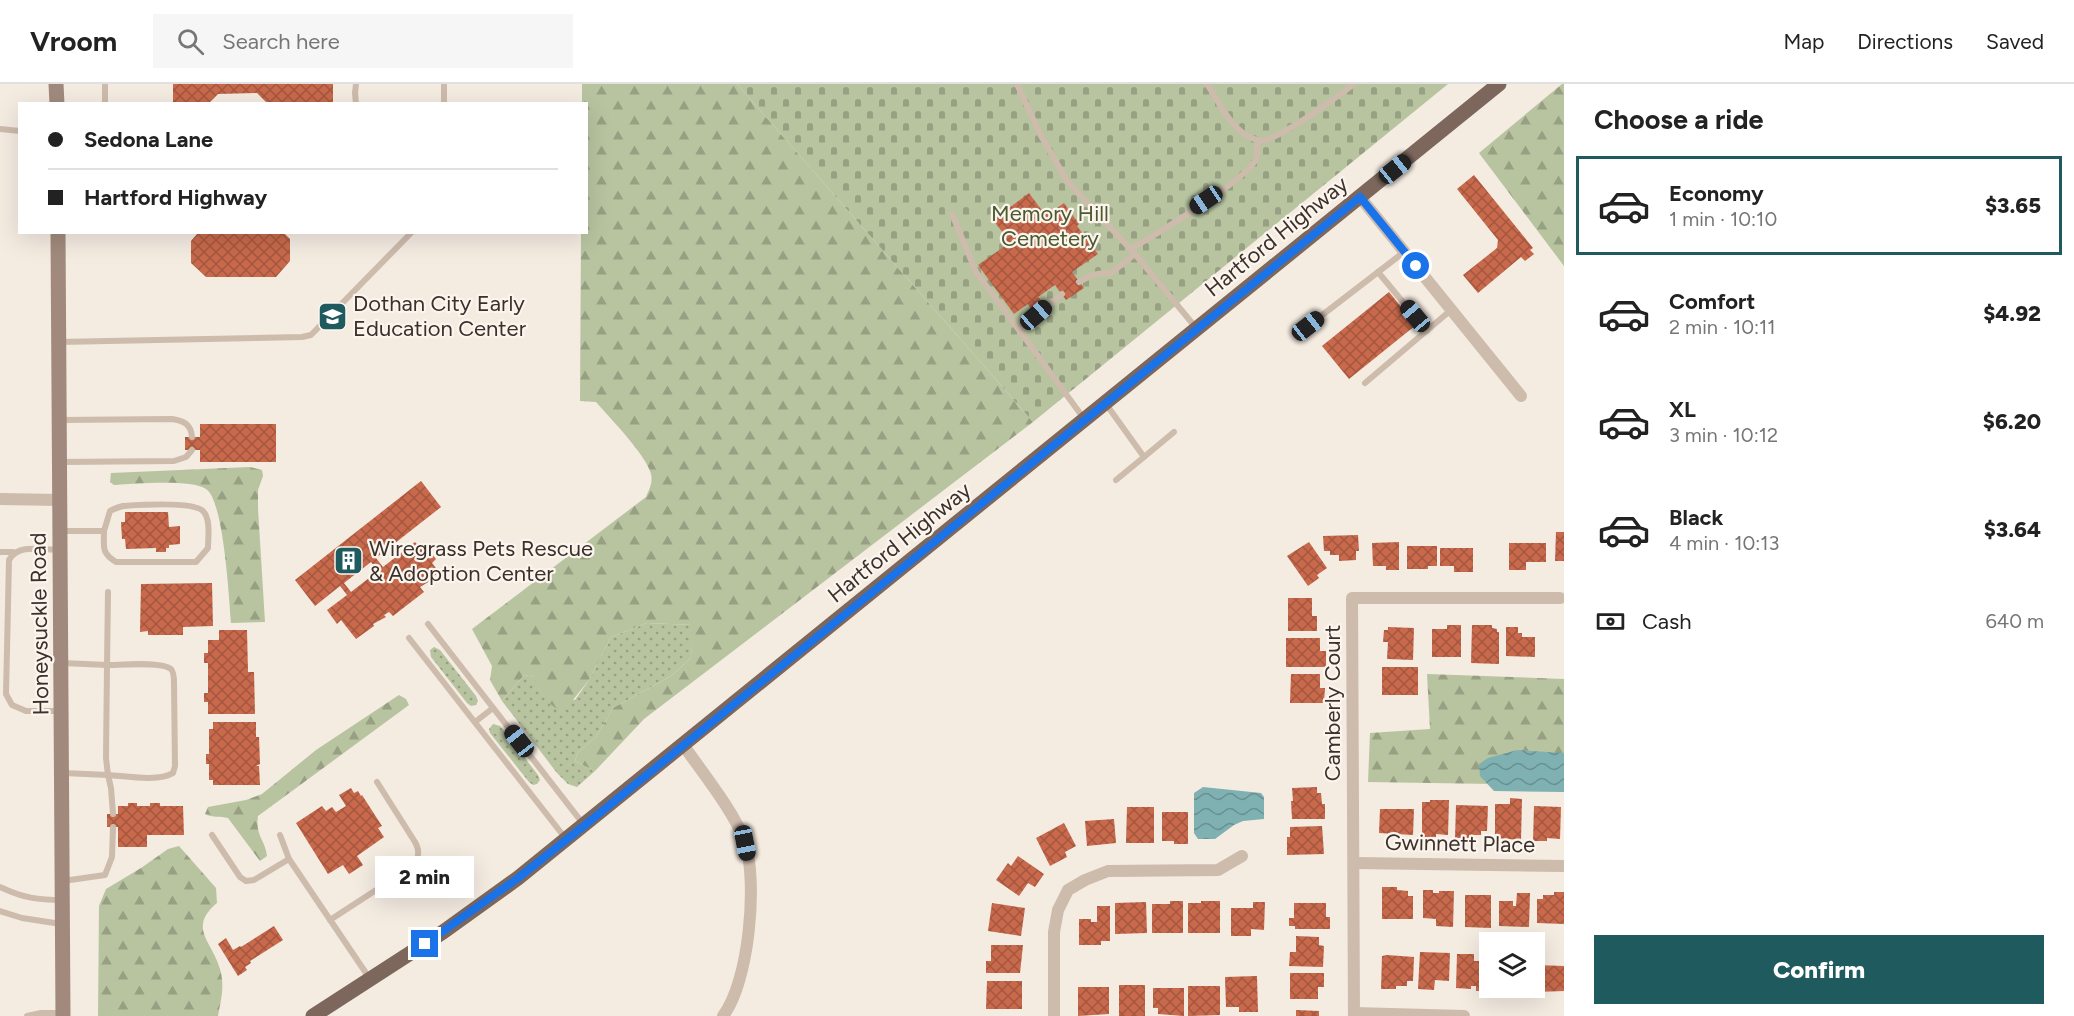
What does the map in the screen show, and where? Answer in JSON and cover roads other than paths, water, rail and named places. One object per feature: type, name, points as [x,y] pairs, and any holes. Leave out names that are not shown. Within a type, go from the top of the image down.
[{"type":"main road","points":[[56,84],[57,102]]},
{"type":"main road","name":"Hartford Highway","points":[[313,1016],[453,925],[518,878],[684,746],[1499,84]]},
{"type":"main road","name":"Honeysuckle Road","points":[[58,234],[63,1015]]},
{"type":"street","points":[[1360,197],[1521,396]]},
{"type":"street","points":[[0,500],[60,500]]},
{"type":"street","name":"Camberly Court","points":[[1354,1015],[1352,598],[1560,598]]},
{"type":"street","points":[[684,746],[736,824],[745,843],[748,860],[750,896],[746,950],[737,992],[723,1016]]},
{"type":"street","points":[[1054,1016],[1054,932],[1058,910],[1068,890],[1108,871],[1218,870],[1242,856]]},
{"type":"street","name":"Gwinnett Place","points":[[1354,862],[1564,866]]},
{"type":"street","points":[[1354,1015],[1464,1016]]},
{"type":"lane","points":[[105,84],[105,102]]},
{"type":"lane","points":[[356,84],[356,102]]},
{"type":"lane","points":[[444,84],[444,102]]},
{"type":"lane","points":[[1017,84],[1040,134],[1067,181],[1135,254],[1197,329]]},
{"type":"lane","points":[[1207,84],[1234,124],[1245,135],[1258,141],[1273,138],[1354,84]]},
{"type":"lane","points":[[0,129],[18,131]]},
{"type":"lane","points":[[1130,249],[1244,175],[1256,160],[1258,141]]},
{"type":"lane","points":[[952,214],[976,272],[1086,420]]},
{"type":"lane","points":[[59,342],[311,335],[410,234]]},
{"type":"lane","points":[[1308,326],[1404,252]]},
{"type":"lane","points":[[1080,282],[1089,276],[1111,273],[1135,254]]},
{"type":"lane","points":[[1378,272],[1427,331]]},
{"type":"lane","points":[[1019,330],[1062,294]]},
{"type":"lane","points":[[1365,383],[1451,310]]},
{"type":"lane","points":[[1106,404],[1144,457]]},
{"type":"lane","points":[[60,420],[172,419],[183,421],[188,425],[192,430],[192,437]]},
{"type":"lane","points":[[1116,480],[1174,432]]},
{"type":"lane","points":[[60,462],[174,461],[186,457],[192,450]]},
{"type":"lane","points":[[120,506],[195,506],[204,511],[208,521],[208,548],[196,562],[116,562],[107,556],[104,550],[104,531],[110,511],[120,506]]},
{"type":"lane","points":[[61,531],[104,531]]},
{"type":"lane","points":[[0,552],[13,552],[20,549],[61,550]]},
{"type":"lane","points":[[13,552],[9,560],[6,694],[12,705],[26,711],[62,711]]},
{"type":"lane","points":[[108,592],[106,758],[112,814]]},
{"type":"lane","points":[[428,624],[585,825]]},
{"type":"lane","points":[[409,638],[566,840]]},
{"type":"lane","points":[[62,663],[160,665],[173,671],[175,766],[173,773],[167,777],[63,773]]},
{"type":"lane","points":[[475,723],[493,708]]},
{"type":"lane","points":[[330,920],[413,866],[418,859],[415,842],[376,782]]},
{"type":"lane","points":[[63,880],[105,875],[112,857],[112,826]]},
{"type":"lane","points":[[213,835],[240,877],[246,881],[254,880],[289,859]]},
{"type":"lane","points":[[280,835],[289,859],[371,979]]},
{"type":"lane","points":[[0,887],[17,895],[38,900],[63,900]]},
{"type":"lane","points":[[0,911],[22,918],[63,924]]},
{"type":"lane","points":[[27,1016],[41,1013],[63,1015]]},
{"type":"water","points":[[1517,750],[1564,753],[1564,792],[1494,791],[1480,776],[1479,764],[1488,758]]},
{"type":"water","points":[[1203,787],[1261,793],[1264,797],[1264,819],[1243,821],[1215,839],[1198,839],[1194,833],[1194,793]]},
{"type":"place","name":"Dothan City Early Education Center","points":[[332,316]]},
{"type":"place","name":"Wiregrass Pets Rescue & Adoption Center","points":[[348,561]]},
{"type":"park label","name":"Memory Hill Cemetery","points":[[1050,226]]}]
